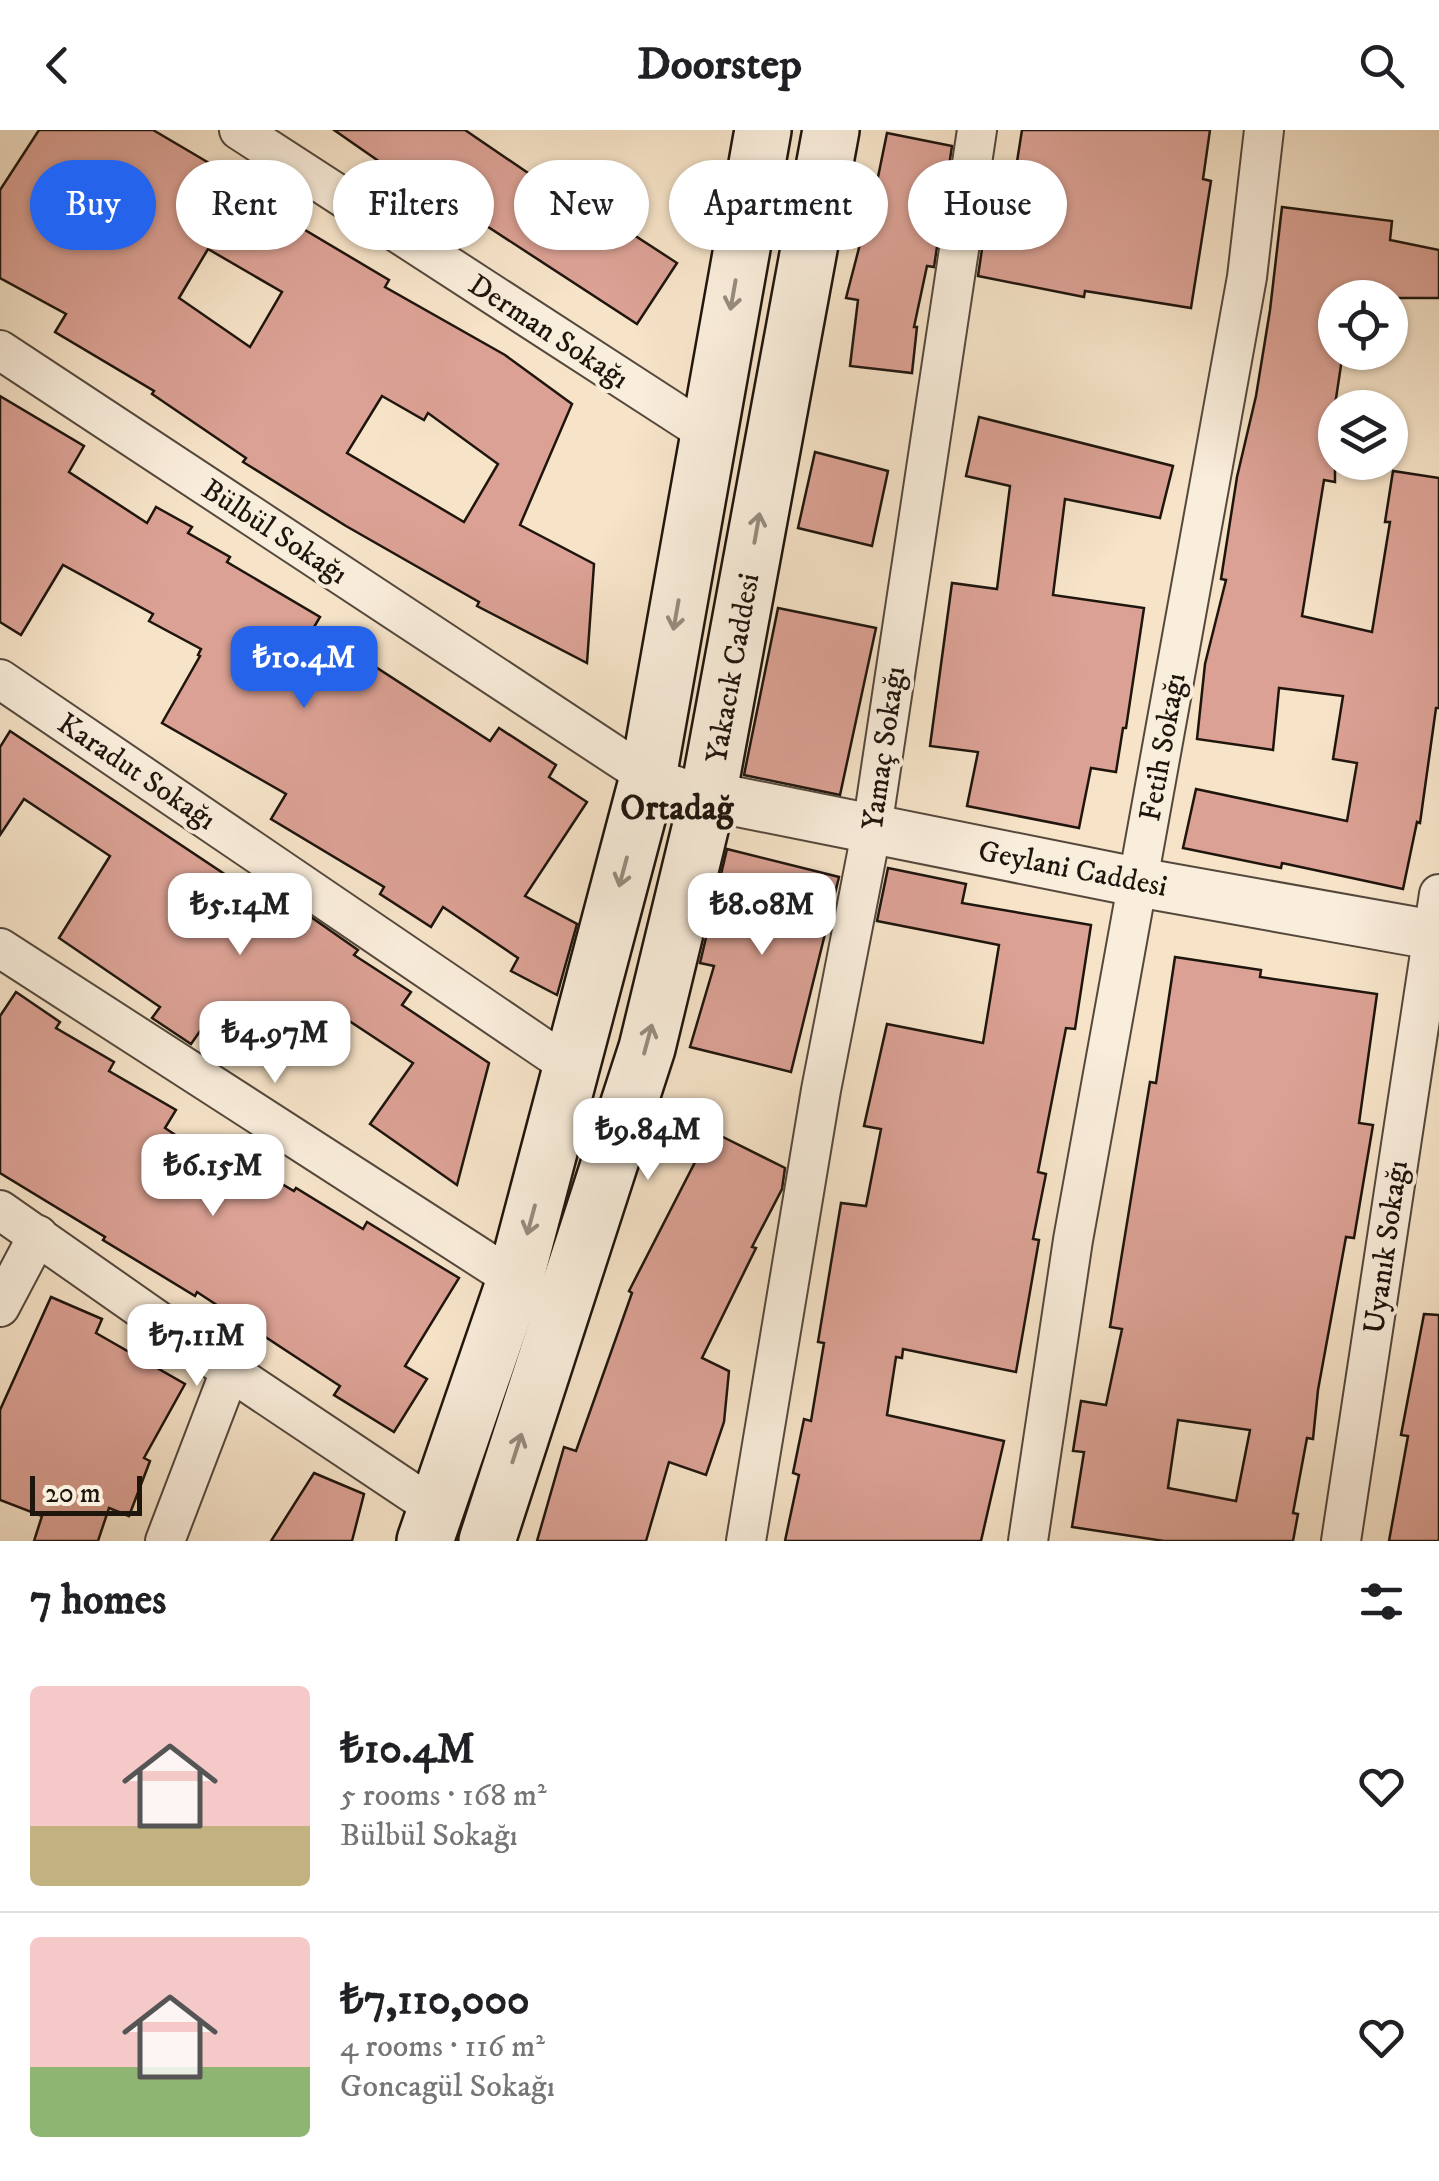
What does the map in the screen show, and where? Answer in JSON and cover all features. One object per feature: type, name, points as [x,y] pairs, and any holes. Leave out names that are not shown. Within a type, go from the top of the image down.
[{"type":"main road","points":[[430,1524],[515,1280],[648,777],[763,130]]},
{"type":"main road","name":"Yakacık Caddesi","points":[[486,1541],[646,1048],[708,796],[831,130]]},
{"type":"street","name":"Derman Sokağı","points":[[240,130],[708,434]]},
{"type":"street","name":"Yamaç Sokağı","points":[[746,1541],[821,1090],[872,828],[977,130]]},
{"type":"street","name":"Fetih Sokağı","points":[[1028,1541],[1073,1240],[1246,277],[1264,130]]},
{"type":"street","name":"Bülbül Sokağı","points":[[0,350],[648,777],[708,796]]},
{"type":"street","name":"Karadut Sokağı","points":[[0,678],[571,1067]]},
{"type":"street","name":"Geylani Caddesi","points":[[708,796],[1137,882],[1436,922]]},
{"type":"street","name":"Uyanık Sokağı","points":[[1341,1541],[1436,922]]},
{"type":"street","points":[[0,948],[515,1280]]},
{"type":"street","points":[[0,1210],[230,1371],[430,1524]]},
{"type":"street","points":[[0,1306],[38,1235]]},
{"type":"street","points":[[165,1541],[230,1371]]},
{"type":"building","points":[[39,130],[153,130],[204,160],[176,160],[176,250],[207,250],[179,298],[250,347],[282,292],[210,250],[313,250],[313,235],[389,280],[385,287],[505,355],[572,404],[520,525],[594,564],[587,663],[477,606],[479,602],[243,462],[246,458],[152,394],[154,391],[55,332],[66,314],[0,278],[0,190]],"holes":[[[382,396],[424,420],[428,413],[498,464],[464,522],[347,453]]]},
{"type":"building","points":[[334,130],[465,130],[514,163],[514,244],[494,231],[494,160],[377,160]]},
{"type":"building","points":[[1022,130],[1210,130],[1203,179],[1211,181],[1191,308],[1085,291],[1084,297],[978,276],[982,250],[1067,250],[1067,160],[1017,160]]},
{"type":"building","points":[[887,133],[952,146],[950,160],[908,160],[908,250],[937,250],[934,267],[927,266],[914,327],[912,373],[850,366],[858,300],[846,298],[858,250],[888,250],[888,160],[881,160]]},
{"type":"building","points":[[1282,207],[1392,221],[1390,240],[1439,250],[1439,298],[1408,298],[1408,280],[1318,280],[1318,370],[1340,370],[1337,390],[1318,390],[1318,480],[1324,480],[1302,616],[1372,632],[1390,522],[1385,522],[1392,480],[1408,480],[1408,473],[1439,478],[1439,708],[1420,823],[1417,822],[1403,889],[1282,863],[1281,868],[1183,848],[1196,789],[1347,821],[1357,763],[1333,759],[1343,696],[1279,688],[1273,750],[1197,739],[1205,664],[1226,580],[1221,579],[1237,477],[1270,310]]},
{"type":"building","points":[[649,245],[677,263],[637,324],[524,250],[649,250]]},
{"type":"building","points":[[0,396],[84,446],[69,472],[147,523],[156,507],[192,527],[188,533],[230,557],[227,562],[320,617],[314,627],[490,741],[499,728],[556,765],[549,777],[587,802],[525,896],[577,924],[557,995],[511,971],[518,958],[443,907],[431,927],[380,894],[384,887],[271,819],[286,794],[162,723],[201,649],[149,621],[153,614],[63,565],[21,635],[0,622]]},
{"type":"building","points":[[979,417],[1173,466],[1160,518],[1065,499],[1053,595],[1144,608],[1116,772],[1091,768],[1079,828],[967,806],[978,752],[930,746],[952,583],[997,589],[1010,486],[966,476]]},
{"type":"building","points":[[815,452],[888,471],[872,546],[798,528]]},
{"type":"building","points":[[778,608],[876,628],[840,795],[744,775]]},
{"type":"building","points":[[10,731],[301,925],[308,915],[358,950],[354,955],[411,992],[402,1005],[489,1063],[457,1185],[370,1124],[413,1063],[322,1003],[280,1065],[210,1017],[191,1044],[152,1018],[160,1007],[59,938],[110,856],[24,799],[0,835],[0,747]]},
{"type":"building","points":[[727,849],[839,877],[791,1072],[690,1047],[714,966],[700,963]]},
{"type":"building","points":[[888,868],[966,884],[962,903],[1091,925],[1075,1029],[1066,1028],[1038,1172],[1046,1174],[1033,1239],[1039,1240],[1016,1372],[903,1349],[902,1358],[896,1357],[887,1415],[1004,1441],[981,1541],[785,1541],[799,1475],[793,1473],[804,1419],[811,1421],[824,1343],[818,1342],[841,1203],[866,1206],[881,1129],[864,1126],[887,1024],[983,1043],[999,945],[877,921]]},
{"type":"building","points":[[1175,957],[1261,970],[1260,977],[1377,994],[1359,1123],[1373,1125],[1354,1238],[1346,1237],[1313,1439],[1307,1438],[1293,1513],[1298,1514],[1293,1541],[1164,1541],[1072,1527],[1084,1452],[1073,1451],[1081,1401],[1106,1405],[1122,1329],[1110,1327],[1150,1082],[1156,1083]],"holes":[[[1178,1420],[1250,1430],[1236,1501],[1168,1488]]]},
{"type":"building","points":[[16,992],[60,1022],[56,1028],[114,1062],[109,1071],[176,1110],[165,1128],[233,1174],[241,1160],[363,1229],[367,1222],[459,1278],[405,1366],[427,1379],[394,1432],[334,1395],[340,1386],[197,1292],[195,1296],[0,1173],[0,1016]]},
{"type":"building","points":[[711,1131],[785,1168],[782,1189],[702,1358],[729,1371],[724,1422],[706,1475],[669,1462],[646,1541],[537,1541],[564,1447],[576,1451],[632,1293],[629,1291]]},
{"type":"building","points":[[51,1297],[102,1319],[96,1333],[185,1384],[144,1458],[150,1461],[129,1516],[109,1508],[98,1541],[34,1541],[42,1516],[0,1500],[0,1410]]},
{"type":"building","points":[[1424,1314],[1439,1315],[1439,1541],[1389,1541],[1408,1436],[1401,1435]]},
{"type":"building","points":[[314,1473],[364,1494],[352,1541],[271,1541]]},
{"type":"district","name":"Ortadağ","points":[[677,807]]}]
